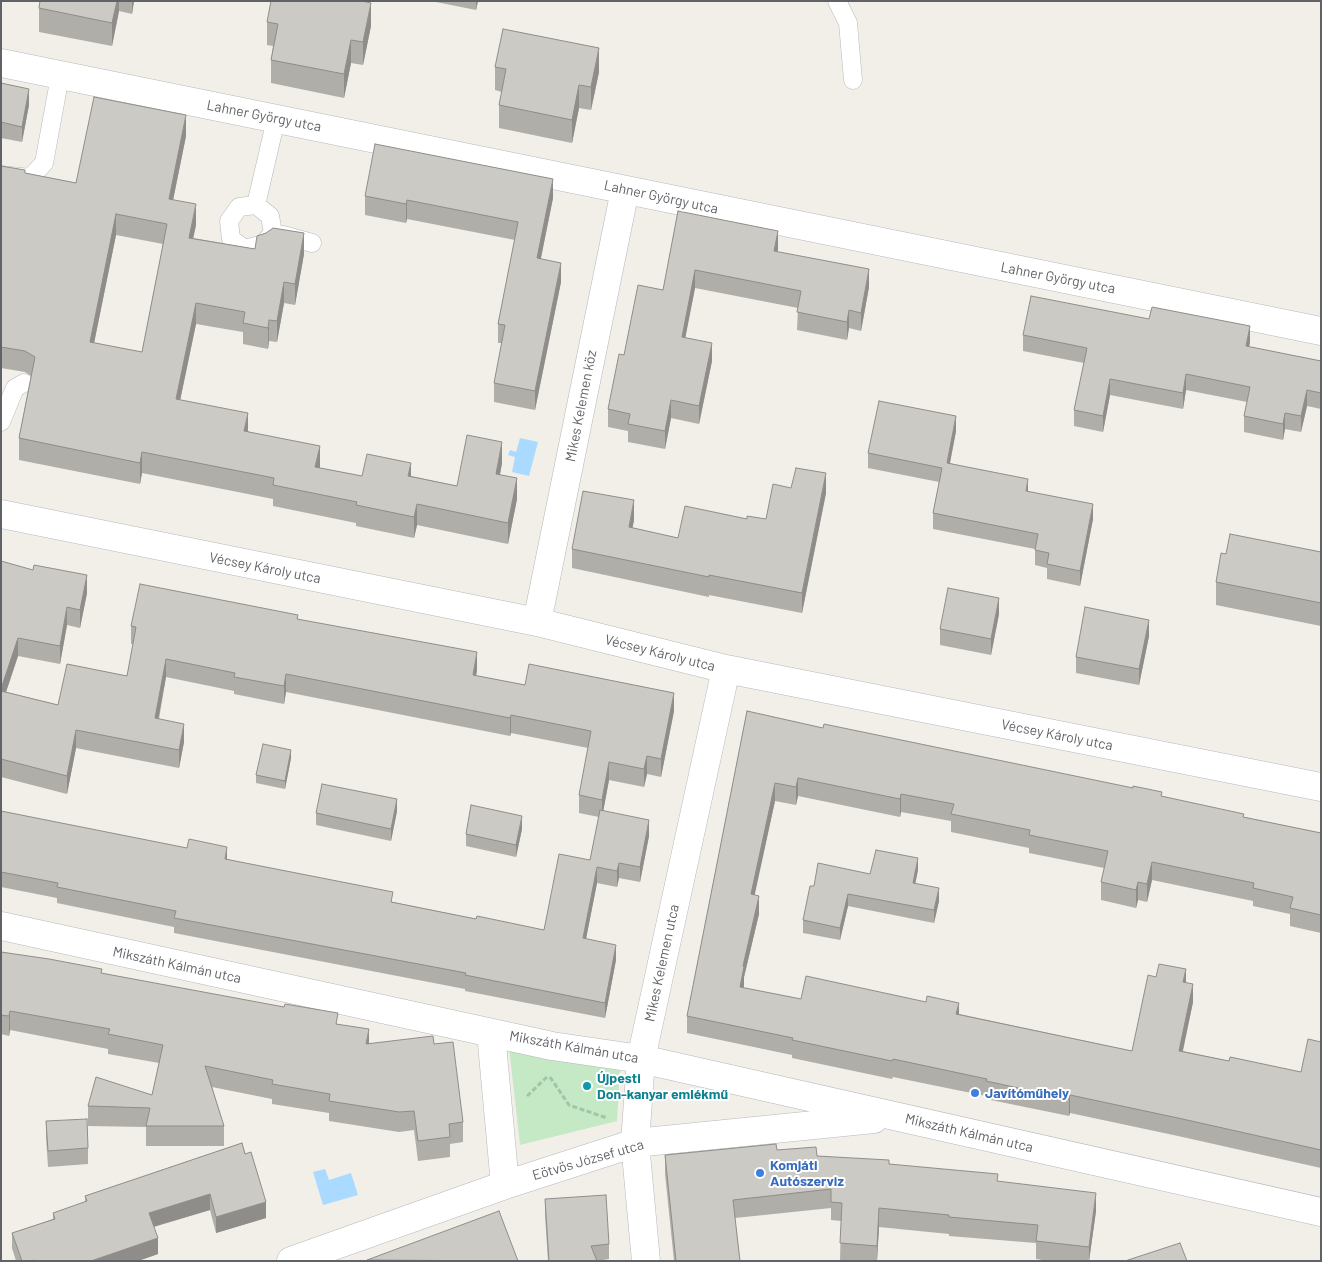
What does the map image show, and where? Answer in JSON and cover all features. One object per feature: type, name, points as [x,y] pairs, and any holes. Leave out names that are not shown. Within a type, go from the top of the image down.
[{"type":"street","name":"Lahner György utca","points":[[1,63],[1321,331]]},
{"type":"street","name":"Mikes Kelemen köz","points":[[537,622],[625,190]]},
{"type":"street","name":"Vécsey Károly utca","points":[[1,514],[537,622],[726,669],[1321,787]]},
{"type":"street","name":"Mikes Kelemen utca","points":[[646,1261],[635,1136],[641,1059],[726,669]]},
{"type":"street","name":"Mikszáth Kálmán utca","points":[[1,926],[552,1046],[641,1059],[1321,1212]]},
{"type":"street","points":[[491,1033],[505,1185]]},
{"type":"street","name":"Eötvös József utca","points":[[291,1261],[505,1185],[635,1136],[898,1117]]},
{"type":"lane","points":[[837,1],[848,23],[853,80]]},
{"type":"lane","points":[[1,175],[30,178],[44,164],[60,76]]},
{"type":"lane","points":[[256,205],[276,119]]},
{"type":"lane","points":[[256,205],[270,216],[272,233],[263,244],[245,249],[231,239],[229,221],[239,207],[256,205]]},
{"type":"lane","points":[[272,233],[312,243]]},
{"type":"lane","points":[[1,422],[15,388],[24,383]]},
{"type":"path","points":[[499,1122],[549,1075],[569,1105],[635,1136]]},
{"type":"green space","points":[[509,1047],[620,1069],[617,1121],[520,1145]]},
{"type":"water","points":[[520,438],[538,442],[529,476],[512,472],[515,457],[508,455],[510,450],[516,452]]},
{"type":"water","points":[[325,1169],[329,1180],[351,1173],[358,1195],[323,1205],[313,1172]]},
{"type":"building","points":[[40,1],[117,1],[112,23],[39,8]]},
{"type":"building","points":[[271,1],[362,1],[371,3],[363,42],[351,40],[344,74],[271,60],[278,24],[267,22]]},
{"type":"building","points":[[503,29],[599,48],[591,87],[579,85],[572,120],[499,105],[506,69],[495,67]]},
{"type":"building","points":[[1,83],[29,89],[22,127],[1,122]]},
{"type":"building","points":[[94,97],[186,115],[169,199],[196,204],[189,238],[255,249],[257,236],[273,228],[304,233],[295,284],[284,282],[277,321],[269,320],[268,328],[243,323],[245,312],[196,303],[176,399],[248,413],[244,431],[320,446],[315,467],[362,476],[367,454],[411,463],[408,476],[457,486],[467,435],[502,442],[496,474],[517,478],[508,523],[417,504],[414,517],[356,505],[357,502],[273,485],[274,478],[142,452],[140,463],[19,438],[35,357],[25,351],[1,347],[1,166],[25,170],[25,173],[76,183]],"holes":[[[116,214],[167,224],[142,352],[90,342]]]},
{"type":"building","points":[[375,144],[553,179],[537,258],[561,263],[535,391],[494,383],[505,325],[498,324],[518,222],[407,200],[406,204],[365,196]]},
{"type":"building","points":[[678,211],[778,231],[774,251],[869,269],[861,313],[849,310],[847,322],[797,312],[801,291],[695,270],[682,337],[712,343],[699,406],[671,400],[665,431],[628,424],[630,414],[608,409],[619,354],[624,355],[638,285],[663,290]]},
{"type":"building","points":[[1031,296],[1149,319],[1152,307],[1250,326],[1246,346],[1321,361],[1321,393],[1307,390],[1301,416],[1285,413],[1283,424],[1244,416],[1250,387],[1186,374],[1183,393],[1110,379],[1103,416],[1074,410],[1087,348],[1023,335]]},
{"type":"building","points":[[879,401],[956,416],[947,463],[1028,479],[1026,491],[1093,504],[1080,571],[1047,564],[1049,553],[1035,550],[1038,534],[933,513],[942,468],[868,453]]},
{"type":"building","points":[[796,468],[826,473],[802,593],[709,575],[709,577],[572,549],[583,491],[634,500],[629,527],[678,538],[685,506],[747,519],[747,516],[766,519],[773,484],[791,488]]},
{"type":"building","points":[[1230,534],[1321,552],[1321,603],[1216,582],[1221,553],[1226,554]]},
{"type":"building","points":[[1,561],[33,570],[34,565],[87,575],[80,610],[67,607],[60,646],[18,638],[1,689]]},
{"type":"building","points":[[140,584],[298,615],[297,619],[477,652],[473,675],[525,685],[529,664],[674,693],[661,759],[647,756],[644,769],[609,762],[602,800],[579,795],[591,731],[511,715],[510,718],[286,674],[284,686],[234,677],[235,673],[166,659],[155,718],[184,724],[179,750],[76,730],[67,776],[1,759],[1,691],[58,705],[67,664],[127,676],[136,627],[131,626]]},
{"type":"building","points":[[948,588],[999,598],[991,639],[940,629]]},
{"type":"building","points":[[1085,607],[1149,620],[1139,669],[1076,657]]},
{"type":"building","points":[[747,711],[823,728],[824,724],[1133,788],[1133,786],[1162,792],[1161,796],[1244,814],[1243,817],[1321,833],[1321,915],[1290,908],[1293,897],[1253,888],[1254,883],[1152,862],[1147,884],[1138,882],[1136,890],[1101,882],[1108,851],[1029,835],[1030,830],[951,814],[954,804],[901,794],[900,799],[798,778],[796,787],[775,783],[751,894],[759,896],[740,987],[801,999],[806,976],[926,1002],[927,996],[959,1003],[956,1014],[1132,1051],[1148,975],[1156,977],[1159,964],[1186,969],[1183,982],[1193,984],[1179,1051],[1229,1061],[1230,1057],[1301,1072],[1308,1039],[1321,1042],[1321,1150],[1070,1095],[1069,1099],[986,1081],[987,1079],[792,1040],[793,1038],[687,1016]]},
{"type":"building","points":[[263,744],[291,750],[285,781],[256,775]]},
{"type":"building","points":[[322,784],[397,799],[391,829],[316,813]]},
{"type":"building","points":[[471,805],[522,816],[516,845],[466,834]]},
{"type":"building","points":[[600,810],[649,820],[640,867],[619,863],[617,871],[597,867],[583,938],[616,945],[605,1003],[465,975],[466,973],[174,918],[176,911],[57,887],[58,883],[1,872],[1,811],[187,848],[189,839],[227,847],[225,859],[393,892],[391,902],[476,919],[477,916],[544,930],[559,854],[590,860]]},
{"type":"building","points":[[876,850],[918,858],[913,883],[939,888],[934,910],[848,894],[840,928],[803,920],[810,886],[814,886],[818,863],[870,874]]},
{"type":"building","points":[[1,952],[102,969],[101,973],[284,1007],[285,1004],[338,1013],[336,1024],[369,1029],[366,1044],[433,1036],[434,1044],[453,1042],[463,1122],[449,1124],[450,1137],[418,1141],[414,1111],[399,1112],[329,1101],[330,1094],[272,1084],[273,1080],[205,1066],[224,1126],[146,1126],[150,1108],[88,1106],[96,1077],[152,1095],[163,1045],[108,1034],[110,1029],[10,1011],[9,1016],[1,1015]]},
{"type":"building","points":[[87,1119],[88,1148],[48,1151],[46,1121]]},
{"type":"building","points":[[242,1143],[245,1154],[251,1152],[266,1202],[216,1217],[210,1194],[149,1213],[158,1238],[91,1261],[22,1261],[12,1233],[55,1219],[53,1213],[87,1201],[85,1196]]},
{"type":"building","points":[[776,1144],[777,1150],[816,1147],[817,1156],[889,1160],[889,1164],[998,1174],[997,1181],[1096,1193],[1089,1247],[1036,1241],[1038,1225],[949,1217],[949,1215],[879,1208],[877,1246],[840,1243],[842,1203],[831,1202],[831,1189],[733,1200],[740,1261],[676,1261],[665,1155]]},
{"type":"building","points":[[606,1195],[609,1244],[591,1246],[597,1261],[549,1261],[545,1199]]},
{"type":"building","points":[[499,1211],[518,1261],[367,1260]]},
{"type":"building","points":[[1180,1243],[1187,1261],[1125,1261]]},
{"type":"place","name":"Újpesti Don-kanyar emlékmű","points":[[587,1086]]},
{"type":"place","name":"Javítóműhely","points":[[975,1093]]},
{"type":"place","name":"Komjáti Autószerviz","points":[[760,1173]]}]
